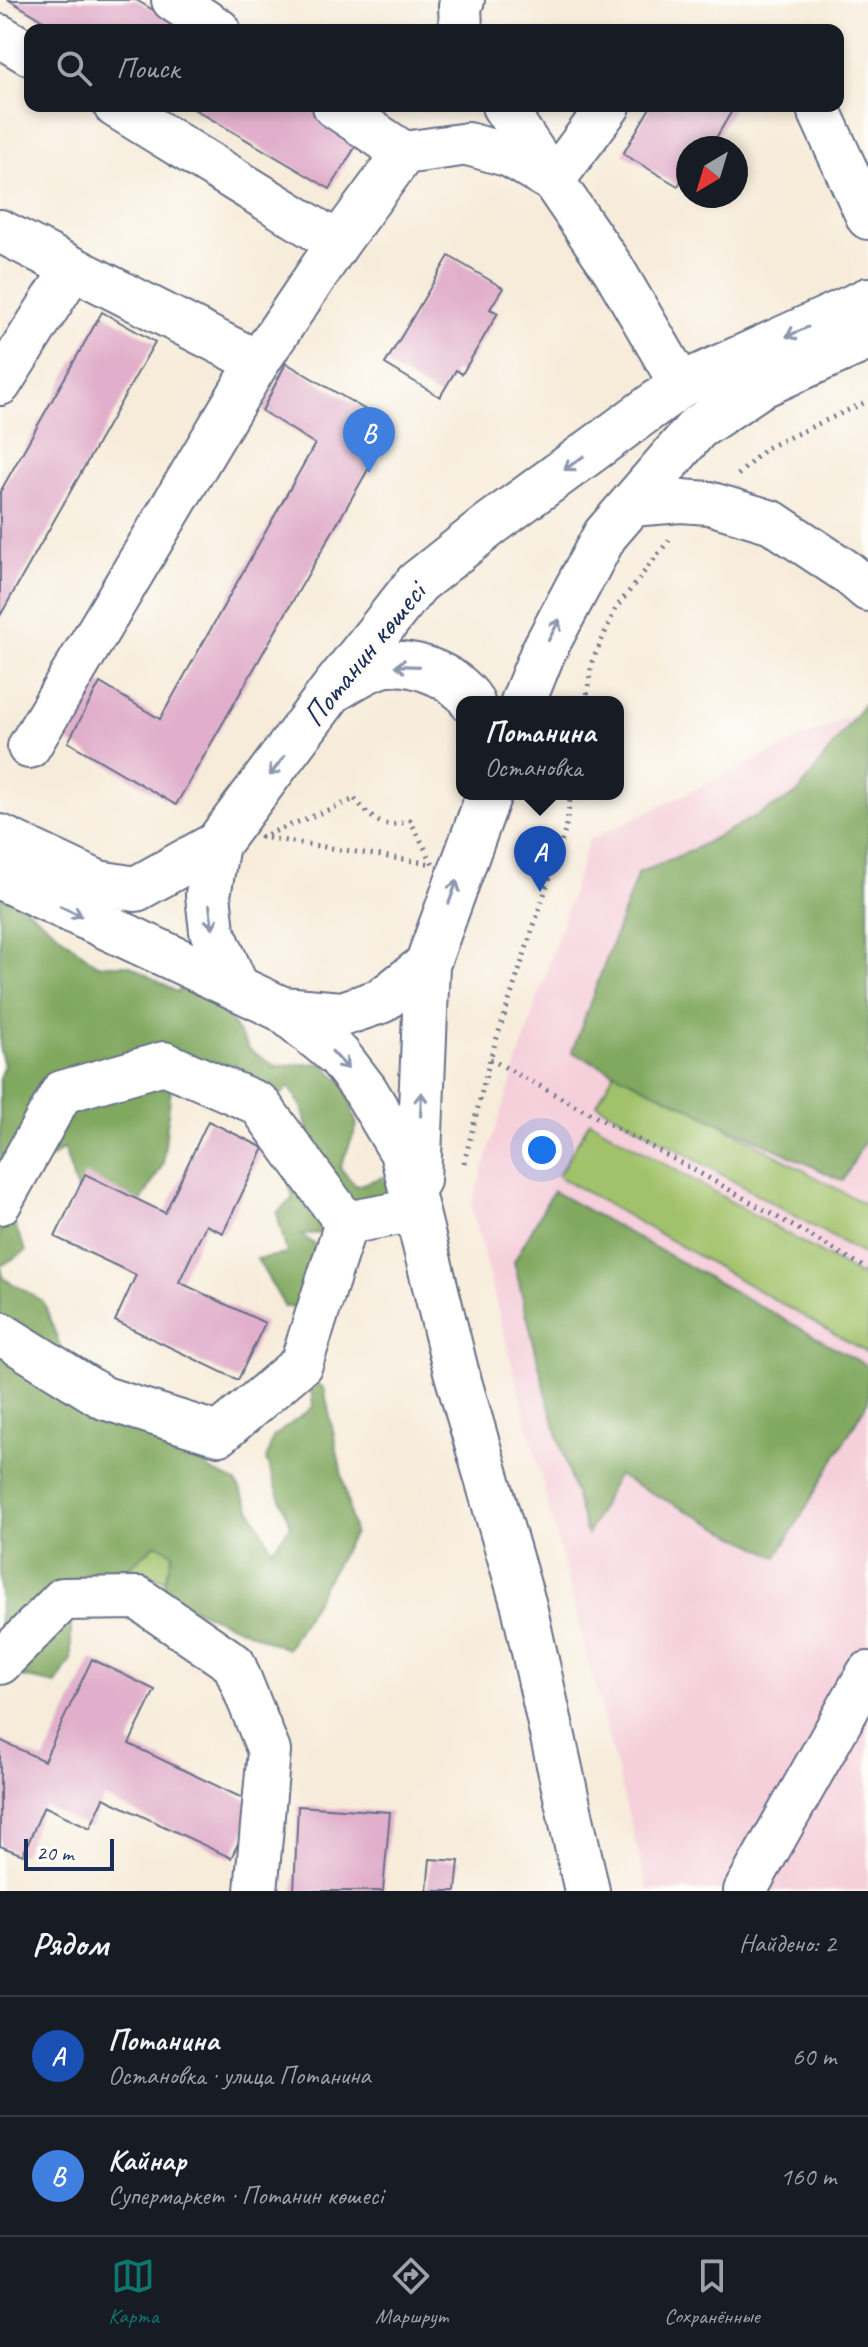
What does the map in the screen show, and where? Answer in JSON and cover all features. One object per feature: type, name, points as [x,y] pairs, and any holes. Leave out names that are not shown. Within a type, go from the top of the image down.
[{"type":"main road","name":"Потанин көшесі","points":[[0,837],[98,883],[136,889],[217,844],[417,583],[491,524],[705,388],[868,300]]},
{"type":"main road","name":"Потанин көшесі","points":[[705,388],[760,386],[868,338]]},
{"type":"main road","name":"Потанин көшесі","points":[[525,696],[543,652],[605,535],[697,428],[705,388]]},
{"type":"main road","points":[[333,689],[378,666],[417,665],[445,678],[469,696]]},
{"type":"main road","points":[[417,1210],[427,965],[487,800]]},
{"type":"main road","points":[[217,844],[208,895],[212,931],[236,986]]},
{"type":"main road","points":[[0,877],[282,1009],[339,1056],[365,1090],[402,1152],[456,1371],[524,1606],[587,1891]]},
{"type":"main road","points":[[282,1009],[342,1014],[381,1001],[427,965]]},
{"type":"street","points":[[173,0],[210,24]]},
{"type":"street","points":[[461,24],[460,5],[463,0]]},
{"type":"street","points":[[0,36],[24,50]]},
{"type":"street","points":[[125,112],[338,243]]},
{"type":"street","points":[[343,112],[404,153],[468,144],[510,156],[553,181]]},
{"type":"street","points":[[507,112],[614,270],[705,388]]},
{"type":"street","points":[[553,181],[605,112]]},
{"type":"street","points":[[820,112],[868,218]]},
{"type":"street","points":[[29,747],[258,362],[338,243],[404,153]]},
{"type":"street","points":[[0,231],[258,362]]},
{"type":"street","points":[[0,384],[73,268]]},
{"type":"street","points":[[631,505],[681,501],[709,503],[772,522],[847,572],[868,590]]},
{"type":"street","points":[[0,1203],[62,1092],[164,1063],[259,1104],[346,1223]]},
{"type":"street","points":[[346,1223],[417,1210]]},
{"type":"street","points":[[0,1333],[104,1398],[219,1434],[301,1364],[346,1223]]},
{"type":"street","points":[[0,1663],[63,1599],[138,1598],[234,1664],[269,1751],[256,1891]]},
{"type":"street","points":[[745,1891],[868,1673]]},
{"type":"path","points":[[355,799],[369,816],[381,824],[410,820],[433,864],[308,844],[261,837],[355,799]]},
{"type":"path","points":[[464,1163],[490,1059],[565,831],[570,800]]},
{"type":"path","points":[[490,1059],[868,1269]]},
{"type":"shaded area","points":[[868,707],[868,1891],[648,1891],[471,1206],[589,840]]},
{"type":"green space","points":[[868,699],[868,1135],[843,1181],[572,1052],[638,873],[690,851],[797,794]]},
{"type":"green space","points":[[7,893],[97,965],[129,965],[177,992],[190,979],[233,992],[230,1020],[250,1050],[275,1066],[322,1063],[346,1086],[357,1126],[340,1168],[356,1186],[383,1177],[396,1211],[332,1233],[301,1234],[351,1274],[308,1306],[285,1307],[257,1259],[287,1254],[277,1213],[293,1198],[287,1177],[309,1133],[302,1107],[289,1087],[262,1113],[172,1078],[163,1164],[137,1209],[80,1200],[64,1149],[0,1191],[0,1076],[4,1065],[0,1050],[0,899]]},
{"type":"green space","points":[[617,1067],[868,1206],[868,1257],[597,1104]]},
{"type":"green space","points":[[590,1121],[868,1280],[868,1353],[558,1176]]},
{"type":"green space","points":[[553,1191],[868,1366],[868,1401],[777,1557],[617,1475],[587,1535],[548,1402],[514,1262]]},
{"type":"green space","points":[[0,1192],[26,1251],[1,1266],[3,1278],[43,1301],[68,1367],[205,1446],[209,1470],[236,1482],[272,1549],[291,1526],[266,1460],[273,1437],[313,1407],[310,1380],[324,1388],[354,1533],[287,1649],[162,1595],[173,1553],[156,1544],[71,1618],[71,1660],[56,1684],[7,1674],[0,1666]]},
{"type":"green space","points":[[143,1540],[183,1553],[176,1584],[130,1569]]},
{"type":"building","points":[[9,0],[136,0],[177,24],[50,24]]},
{"type":"building","points":[[199,112],[326,112],[363,134],[330,189]]},
{"type":"building","points":[[648,112],[731,112],[717,136],[676,136],[676,185],[623,154]]},
{"type":"building","points":[[449,256],[503,288],[490,309],[498,313],[462,374],[456,370],[440,397],[385,364]]},
{"type":"building","points":[[102,312],[155,342],[0,616],[0,492]]},
{"type":"building","points":[[286,363],[393,426],[176,805],[68,742],[100,683],[160,719],[315,444],[262,411]]},
{"type":"building","points":[[208,1121],[264,1148],[223,1233],[206,1225],[179,1282],[265,1323],[238,1380],[115,1321],[136,1275],[55,1237],[85,1174],[165,1213]]},
{"type":"building","points":[[92,1659],[155,1690],[129,1744],[257,1805],[231,1858],[104,1798],[90,1828],[44,1806],[23,1855],[0,1846],[0,1740],[44,1761]]},
{"type":"building","points":[[298,1806],[390,1812],[383,1891],[294,1891]]},
{"type":"building","points":[[430,1859],[459,1861],[456,1891],[427,1891]]},
{"type":"place","name":"Кайнар","points":[[369,473]]},
{"type":"place","name":"Потанина","points":[[540,892]]}]
